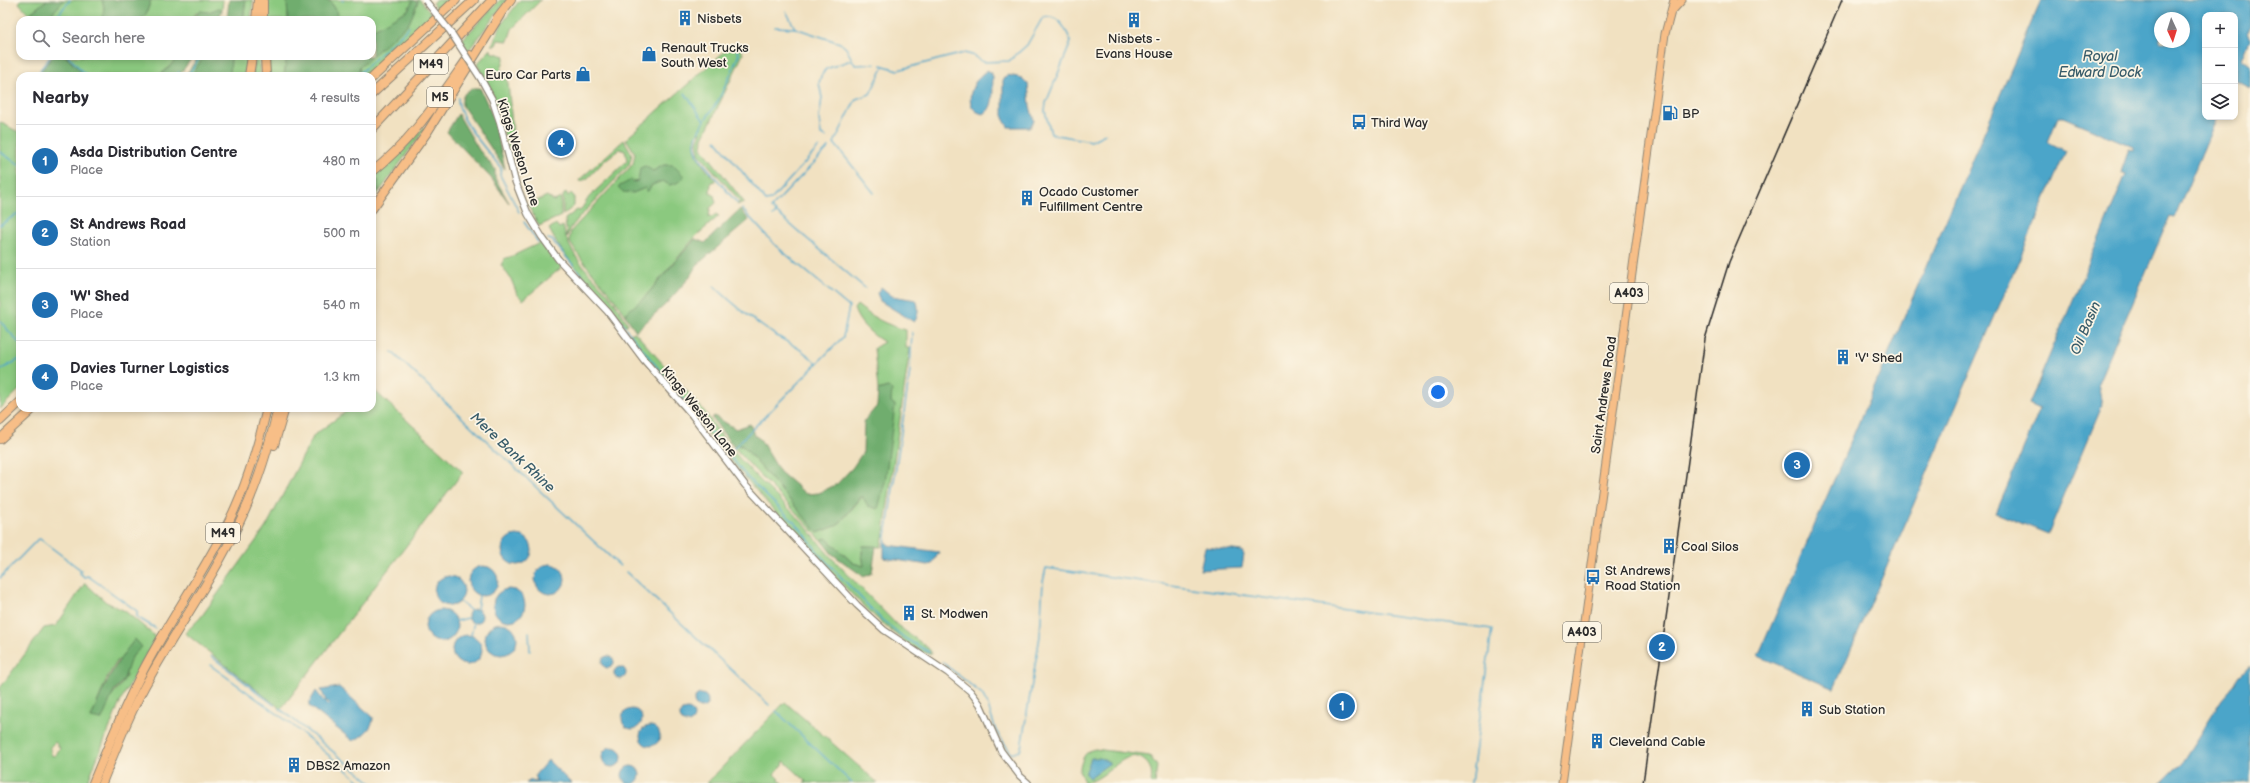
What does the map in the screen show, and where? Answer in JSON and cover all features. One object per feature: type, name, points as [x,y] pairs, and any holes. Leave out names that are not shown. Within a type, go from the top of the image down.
[{"type":"highway","points":[[256,16],[258,0]]},
{"type":"highway","points":[[263,0],[263,16]]},
{"type":"highway","points":[[376,74],[456,0]]},
{"type":"highway","points":[[376,90],[474,0]]},
{"type":"highway","name":"M49","points":[[376,125],[492,0]]},
{"type":"highway","name":"M5","points":[[376,169],[387,160],[420,125],[511,0]]},
{"type":"highway","name":"Saint Andrews Road","points":[[1562,783],[1658,77],[1665,34],[1674,0]]},
{"type":"highway","name":"Saint Andrews Road","points":[[1672,11],[1682,0]]},
{"type":"highway","points":[[376,203],[428,131],[500,15]]},
{"type":"highway","points":[[250,72],[251,60]]},
{"type":"highway","points":[[265,60],[266,72]]},
{"type":"highway","points":[[0,421],[16,406]]},
{"type":"highway","points":[[0,440],[30,412]]},
{"type":"highway","name":"M49","points":[[93,783],[116,727],[144,668],[208,560],[231,517],[256,455],[266,412]]},
{"type":"highway","name":"M49","points":[[102,783],[123,731],[150,676],[218,564],[250,499],[270,441],[277,412]]},
{"type":"highway","points":[[250,499],[266,470],[284,412]]},
{"type":"street","name":"Kings Weston Lane","points":[[424,0],[450,31],[492,99],[500,123],[515,182],[528,214],[558,259],[608,312],[644,360],[692,416],[745,485],[852,599],[884,630],[948,673],[970,691],[980,704],[1001,751],[1020,776],[1028,783]]},
{"type":"green space","points":[[21,0],[47,0],[29,14],[19,3]]},
{"type":"green space","points":[[47,0],[64,0],[50,16],[31,16],[29,14]]},
{"type":"green space","points":[[64,0],[102,0],[104,7],[103,16],[50,16]]},
{"type":"green space","points":[[102,0],[151,0],[144,16],[103,16],[104,7]]},
{"type":"green space","points":[[151,0],[223,0],[222,10],[219,8],[208,13],[196,13],[194,16],[144,16]]},
{"type":"green space","points":[[229,0],[246,0],[244,16],[227,16]]},
{"type":"green space","points":[[246,0],[253,0],[251,16],[244,16]]},
{"type":"green space","points":[[268,0],[287,0],[288,16],[267,16]]},
{"type":"green space","points":[[287,0],[329,0],[337,11],[338,16],[288,16]]},
{"type":"green space","points":[[329,0],[413,0],[408,10],[376,28],[376,16],[338,16],[337,11]]},
{"type":"green space","points":[[413,0],[418,2],[409,23],[376,52],[376,28],[408,10]]},
{"type":"green space","points":[[417,0],[420,0],[433,15],[371,72],[359,72],[360,71],[358,68],[367,60],[376,60],[376,52],[409,23],[418,2]]},
{"type":"green space","points":[[435,0],[449,0],[438,10],[432,3]]},
{"type":"green space","points":[[500,0],[507,0],[468,51],[461,41]]},
{"type":"green space","points":[[520,0],[541,0],[512,29],[508,41],[498,40],[496,45],[492,45],[501,25]]},
{"type":"green space","points":[[219,8],[222,10],[220,16],[196,16],[200,11],[208,12]]},
{"type":"green space","points":[[733,44],[741,49],[743,54],[703,138],[702,148],[744,202],[737,205],[740,201],[699,154],[697,142],[701,132],[697,134],[695,148],[699,159],[716,181],[711,182],[710,193],[714,195],[716,203],[710,208],[709,217],[716,214],[719,216],[696,236],[645,297],[625,315],[612,296],[575,251],[569,241],[571,231],[633,164],[635,153],[626,139]],"holes":[[[664,165],[684,176],[677,183],[669,185],[663,180],[652,185],[647,192],[645,188],[633,193],[630,180],[634,182],[638,181],[640,176],[649,170],[653,171]]]},
{"type":"green space","points":[[491,49],[491,52],[505,56],[501,70],[506,76],[508,83],[514,144],[511,152],[509,151],[495,101],[477,64]]},
{"type":"green space","points":[[50,60],[69,60],[81,72],[41,72]]},
{"type":"green space","points":[[70,60],[174,60],[163,72],[81,72]]},
{"type":"green space","points":[[174,60],[190,60],[182,72],[163,72]]},
{"type":"green space","points":[[196,60],[201,60],[194,72],[188,72]]},
{"type":"green space","points":[[201,60],[231,60],[230,72],[194,72]]},
{"type":"green space","points":[[231,60],[246,60],[245,72],[230,72]]},
{"type":"green space","points":[[255,60],[259,60],[260,72],[253,72]]},
{"type":"green space","points":[[268,60],[286,60],[285,72],[269,72]]},
{"type":"green space","points":[[286,60],[368,60],[359,68],[360,70],[358,72],[285,72]]},
{"type":"green space","points":[[474,88],[480,88],[494,119],[505,169],[462,105],[464,94]]},
{"type":"green space","points":[[458,114],[479,150],[495,169],[495,178],[509,203],[491,178],[447,132]]},
{"type":"green space","points":[[0,122],[16,131],[16,393],[0,409]]},
{"type":"green space","points":[[423,128],[425,129],[379,192],[376,175],[398,156]]},
{"type":"green space","points":[[624,140],[632,154],[629,165],[577,220],[570,229],[567,237],[565,219],[577,210],[580,211],[589,197],[627,161],[625,151],[620,149],[605,160],[588,178],[580,182],[579,180]]},
{"type":"green space","points":[[664,165],[673,165],[684,176],[677,183],[669,185],[663,181],[652,185],[647,192],[645,188],[633,193],[623,192],[618,187],[631,180],[634,182],[638,181],[640,168],[645,166],[653,171]]},
{"type":"green space","points":[[376,180],[378,180],[379,192],[376,196]]},
{"type":"green space","points":[[566,192],[568,196],[571,193],[574,196],[574,206],[563,215],[563,196]]},
{"type":"green space","points":[[547,196],[554,201],[561,198],[561,216],[539,226],[528,205]]},
{"type":"green space","points":[[740,209],[749,220],[697,265],[688,279],[666,304],[636,331],[625,315],[627,312],[645,297],[695,239],[705,243]]},
{"type":"green space","points":[[556,224],[559,228],[563,226],[566,237],[575,255],[581,264],[612,298],[628,324],[626,326],[565,255],[556,242],[549,229]]},
{"type":"green space","points":[[542,242],[562,267],[523,300],[517,294],[511,279],[501,265],[505,258]]},
{"type":"green space","points":[[857,305],[880,320],[892,326],[906,330],[906,348],[910,348],[883,539],[881,547],[863,546],[862,554],[864,566],[853,563],[826,538],[821,540],[732,445],[743,446],[818,533],[838,525],[863,496],[891,402],[888,387],[878,390],[874,348],[884,342],[862,324],[854,309]]},
{"type":"green space","points":[[635,332],[704,411],[731,449],[754,474],[804,524],[829,555],[897,625],[928,648],[932,653],[910,645],[873,615],[778,515],[683,404],[627,335]]},
{"type":"green space","points":[[888,387],[892,390],[891,402],[895,405],[885,482],[878,509],[868,506],[862,496],[838,525],[818,533],[743,446],[732,445],[712,418],[714,416],[736,429],[750,424],[754,435],[760,439],[780,472],[806,494],[819,493],[837,484],[853,467],[863,452],[864,421],[877,406],[878,390]]},
{"type":"green space","points":[[376,392],[463,472],[281,709],[185,633],[201,617],[266,527],[314,435],[346,412],[376,412]]},
{"type":"green space","points":[[826,538],[853,563],[864,566],[862,554],[863,546],[876,546],[872,573],[864,577],[832,554],[821,540]]},
{"type":"green space","points":[[85,583],[106,602],[125,611],[156,637],[121,700],[87,783],[2,783],[0,782],[0,688],[44,628],[56,626]],"holes":[[[142,647],[135,652],[127,666],[126,676],[121,685],[91,718],[107,678],[117,661]],[[55,742],[60,748],[55,756],[51,755],[50,747]]]},
{"type":"green space","points":[[135,639],[142,647],[132,657],[122,683],[114,691],[101,720],[91,718],[110,677],[121,658]]},
{"type":"green space","points":[[785,702],[878,783],[804,783],[806,781],[784,761],[783,765],[774,774],[783,783],[707,783]]},
{"type":"green space","points":[[1095,749],[1150,756],[1157,766],[1155,783],[1151,783],[1151,772],[1146,762],[1138,757],[1131,757],[1123,760],[1092,781],[1084,782],[1079,771],[1082,760],[1085,754]]},
{"type":"water","name":"Royal Edward Dock","points":[[2041,0],[2250,0],[2250,26],[2247,33],[2250,39],[2242,59],[2250,65],[2250,88],[2238,82],[2238,12],[2202,12],[2202,120],[2216,120],[2175,217],[2170,216],[2098,383],[2102,405],[2048,534],[1996,513],[2040,409],[2029,404],[2126,174],[2121,172],[2129,149],[2134,150],[2134,147],[2063,117],[2058,117],[2048,142],[2066,151],[1834,689],[1758,656]]},
{"type":"water","points":[[988,70],[993,76],[992,103],[990,108],[983,114],[976,111],[970,100],[973,86],[982,74]]},
{"type":"water","points":[[1008,75],[1022,78],[1028,84],[1030,106],[1034,121],[1030,127],[1008,127],[1003,118],[1003,79]]},
{"type":"water","points":[[881,287],[892,296],[916,300],[918,311],[914,322],[880,301],[877,293]]},
{"type":"water","points":[[517,535],[528,539],[532,550],[528,561],[517,565],[506,561],[502,550],[506,539]]},
{"type":"water","points":[[887,542],[888,545],[939,552],[932,564],[928,565],[884,558],[884,543]]},
{"type":"water","points":[[1205,547],[1242,551],[1244,555],[1242,568],[1200,570]]},
{"type":"water","points":[[550,564],[561,568],[565,579],[561,590],[550,594],[539,590],[535,579],[539,568]]},
{"type":"water","points":[[483,566],[494,570],[498,581],[494,592],[483,596],[472,592],[468,581],[472,570]]},
{"type":"water","points":[[449,576],[460,580],[464,591],[460,602],[449,606],[438,602],[434,591],[438,580]]},
{"type":"water","points":[[506,589],[512,589],[522,596],[525,605],[524,611],[518,618],[512,621],[506,621],[496,614],[493,608],[493,602],[500,592]]},
{"type":"water","points":[[472,609],[478,609],[482,613],[482,619],[478,623],[472,623],[468,619],[468,613]]},
{"type":"water","points":[[441,610],[450,613],[454,617],[457,626],[454,635],[450,639],[441,642],[432,639],[428,635],[425,626],[428,617],[432,613]]},
{"type":"water","points":[[501,623],[507,624],[514,630],[517,639],[516,645],[510,652],[501,655],[495,654],[488,648],[485,639],[486,633],[492,626]]},
{"type":"water","points":[[467,635],[478,639],[482,650],[478,661],[467,665],[456,661],[452,650],[456,639]]},
{"type":"water","points":[[606,656],[610,656],[614,662],[610,668],[606,668],[602,664],[602,660]]},
{"type":"water","points":[[2250,666],[2250,783],[2161,783],[2182,762],[2222,699],[2240,675]]},
{"type":"water","points":[[622,667],[625,668],[625,678],[618,679],[615,678],[614,671],[615,668]]},
{"type":"water","points":[[339,687],[373,717],[372,724],[367,731],[353,741],[309,706],[309,703],[316,691],[327,705],[329,703],[326,701],[321,690]]},
{"type":"water","points":[[701,694],[706,696],[708,701],[706,706],[701,708],[696,706],[694,701],[696,696]]},
{"type":"water","points":[[632,709],[639,712],[642,719],[639,726],[632,729],[625,726],[622,719],[625,712]]},
{"type":"water","points":[[687,709],[692,711],[694,716],[692,721],[687,723],[682,721],[680,716],[682,711]]},
{"type":"water","points":[[650,726],[657,729],[660,736],[657,743],[650,746],[643,743],[640,736],[643,729]]},
{"type":"water","points":[[612,747],[619,750],[622,757],[619,764],[612,767],[605,764],[602,757],[605,750]]},
{"type":"water","points":[[1091,758],[1100,758],[1110,763],[1089,778],[1085,774]]},
{"type":"water","points":[[548,760],[571,783],[526,783],[531,780],[537,781],[535,775]]},
{"type":"water","points":[[627,766],[635,766],[640,771],[638,782],[635,784],[627,784],[622,779],[622,771]]},
{"type":"waterway","points":[[57,16],[70,0]]},
{"type":"waterway","points":[[786,11],[795,28],[840,43],[846,48],[855,65],[875,64]]},
{"type":"waterway","points":[[881,65],[898,70],[964,53],[972,55],[983,62],[1009,61],[1027,45],[1043,17],[1053,18],[1058,20],[1067,32],[1071,42],[1046,103],[1045,111],[1051,134],[1091,141],[1105,134]]},
{"type":"waterway","points":[[379,55],[409,27]]},
{"type":"waterway","points":[[775,27],[795,28]]},
{"type":"waterway","points":[[736,48],[739,54],[732,71],[719,99],[699,130],[695,146],[700,159],[737,203]]},
{"type":"waterway","points":[[40,70],[48,60]]},
{"type":"waterway","points":[[72,60],[83,72]]},
{"type":"waterway","points":[[190,72],[198,60]]},
{"type":"waterway","points":[[361,72],[374,60]]},
{"type":"waterway","points":[[826,137],[821,135],[819,118],[822,98],[819,83],[821,76],[826,69],[851,60]]},
{"type":"waterway","points":[[874,193],[834,143],[856,99],[870,94],[884,66]]},
{"type":"waterway","points":[[685,93],[704,121]]},
{"type":"waterway","points":[[458,98],[462,115],[468,125],[481,144],[501,168],[500,175],[519,212]]},
{"type":"waterway","points":[[716,140],[766,201],[771,200],[819,147]]},
{"type":"waterway","points":[[829,147],[771,208],[865,288]]},
{"type":"waterway","points":[[0,152],[16,162]]},
{"type":"waterway","points":[[728,454],[843,337],[849,307],[776,246],[742,209]]},
{"type":"waterway","points":[[773,216],[776,213]]},
{"type":"waterway","points":[[0,225],[16,215]]},
{"type":"waterway","points":[[524,222],[538,242]]},
{"type":"waterway","points":[[548,239],[552,240],[625,327]]},
{"type":"waterway","points":[[714,286],[757,322],[772,333],[801,350],[817,364]]},
{"type":"waterway","points":[[0,321],[16,339]]},
{"type":"waterway","points":[[626,329],[747,477],[800,528],[820,555],[881,619],[906,639],[929,652]]},
{"type":"waterway","points":[[885,543],[910,371],[912,332]]},
{"type":"waterway","name":"Mere Bank Rhine","points":[[392,352],[620,566]]},
{"type":"waterway","points":[[0,370],[16,361]]},
{"type":"waterway","points":[[0,578],[37,540],[40,539],[81,570],[80,573],[84,577],[88,576],[137,611],[137,617],[155,628]]},
{"type":"waterway","points":[[942,662],[982,694],[987,703],[996,731],[1011,753],[1020,751],[1021,748],[1040,636],[1043,582],[1046,568],[1492,629],[1471,783]]},
{"type":"waterway","name":"Mere Bank Rhine","points":[[626,572],[769,705]]},
{"type":"waterway","points":[[477,609],[479,596]]},
{"type":"waterway","points":[[460,602],[470,610]]},
{"type":"waterway","points":[[456,621],[468,618]]},
{"type":"waterway","points":[[471,635],[474,622]]},
{"type":"waterway","points":[[529,632],[530,651]]},
{"type":"waterway","points":[[211,656],[274,705]]},
{"type":"waterway","points":[[210,665],[290,723],[362,783]]},
{"type":"waterway","points":[[279,708],[372,783]]},
{"type":"waterway","name":"Mere Bank Rhine","points":[[776,711],[852,783]]},
{"type":"railway","points":[[1643,783],[1705,339],[1729,262],[1842,0]]},
{"type":"place","name":"Nisbets","points":[[685,18]]},
{"type":"place","name":"Nisbets - Evans House","points":[[1134,20]]},
{"type":"place","name":"Renault Trucks South West","points":[[649,54]]},
{"type":"place","name":"Euro Car Parts","points":[[583,74]]},
{"type":"place","name":"BP","points":[[1670,113]]},
{"type":"place","name":"Third Way","points":[[1359,122]]},
{"type":"place","name":"Davies Turner Logistics","points":[[561,143]]},
{"type":"place","name":"Ocado Customer Fulfillment Centre","points":[[1027,198]]},
{"type":"place","name":"'V' Shed","points":[[1843,357]]},
{"type":"place","name":"'W' Shed","points":[[1797,465]]},
{"type":"place","name":"Coal Silos","points":[[1669,546]]},
{"type":"place","name":"St Andrews Road Station","points":[[1593,577]]},
{"type":"place","name":"St. Modwen","points":[[909,613]]},
{"type":"place","name":"St Andrews Road","points":[[1662,647]]},
{"type":"place","name":"Asda Distribution Centre","points":[[1342,706]]},
{"type":"place","name":"Sub Station","points":[[1807,709]]},
{"type":"place","name":"Cleveland Cable","points":[[1597,741]]},
{"type":"place","name":"DBS2 Amazon","points":[[294,765]]},
{"type":"water label","name":"Oil Basin","points":[[2085,328]]}]
